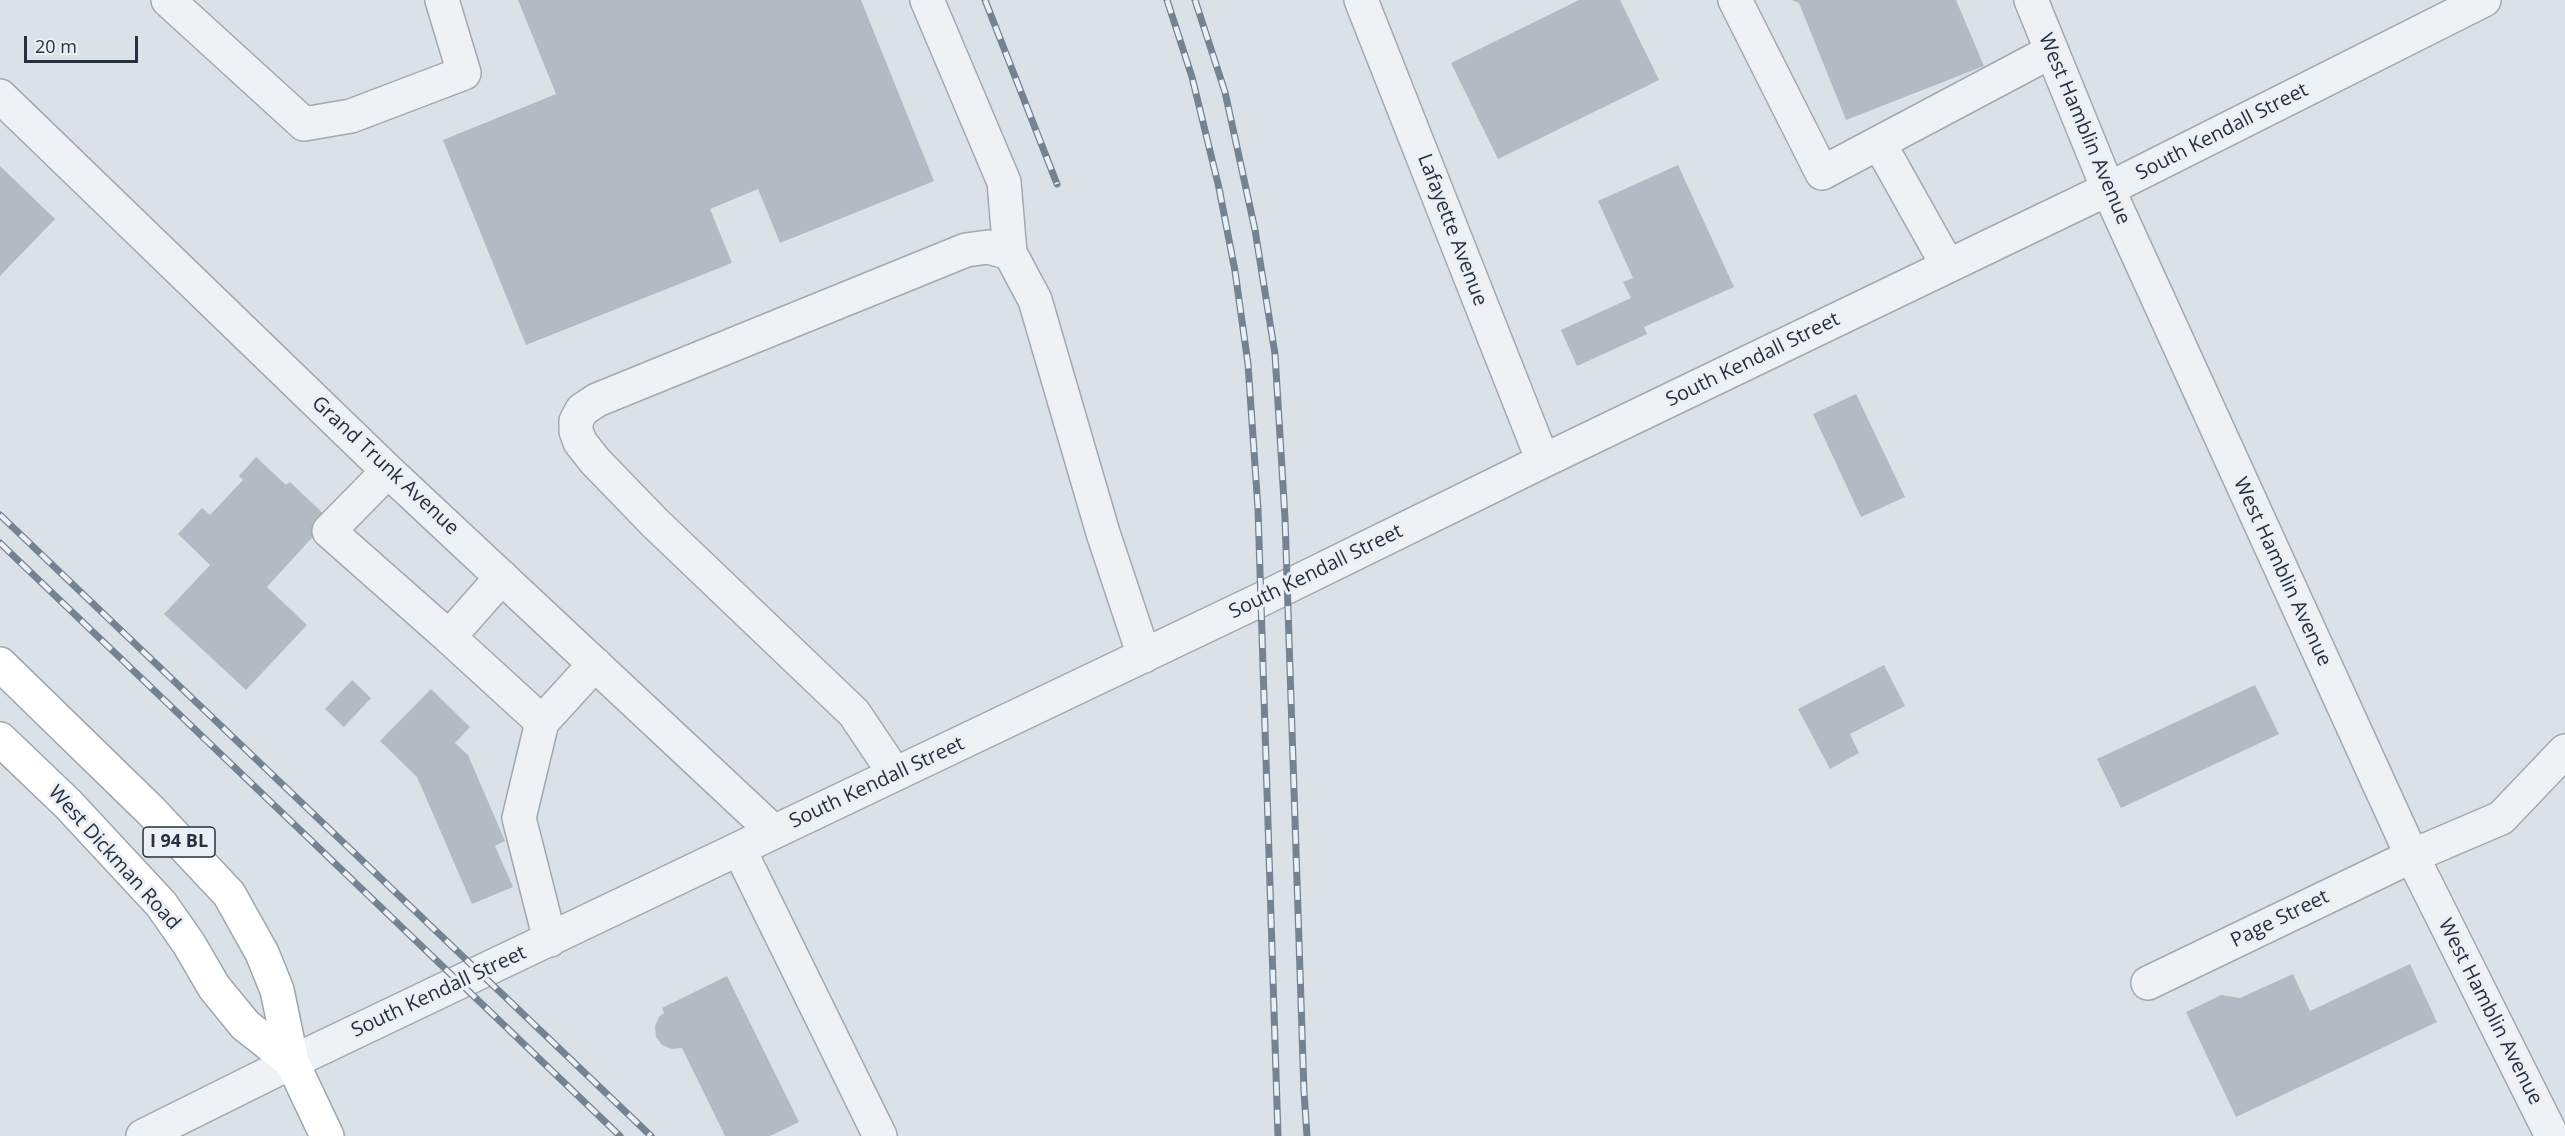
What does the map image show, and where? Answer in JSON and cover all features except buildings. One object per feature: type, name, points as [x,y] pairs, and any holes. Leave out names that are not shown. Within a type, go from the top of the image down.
[{"type":"main road","name":"West Dickman Road","points":[[0,664],[151,811],[229,894],[258,944],[277,990],[292,1062],[327,1136]]},
{"type":"main road","name":"West Dickman Road","points":[[0,739],[68,804],[161,904],[189,944],[214,987],[239,1018],[292,1062]]},
{"type":"street","points":[[168,0],[304,124],[351,116],[464,73],[442,0]]},
{"type":"street","points":[[927,0],[1004,182],[1010,253],[1035,300],[1103,533],[1144,656]]},
{"type":"street","name":"Lafayette Avenue","points":[[1361,0],[1543,461]]},
{"type":"street","points":[[1735,0],[1822,173],[2052,51]]},
{"type":"street","name":"West Hamblin Avenue","points":[[2031,0],[2108,189],[2412,856],[2552,1136]]},
{"type":"street","name":"South Kendall Street","points":[[143,1136],[292,1062],[1144,656],[2108,189],[2484,0]]},
{"type":"street","name":"Grand Trunk Avenue","points":[[0,96],[388,471],[774,832]]},
{"type":"street","points":[[1879,142],[1948,266]]},
{"type":"street","points":[[895,774],[854,713],[655,523],[595,461],[580,442],[576,431],[576,421],[582,410],[597,400],[966,250],[988,247],[1010,253]]},
{"type":"street","points":[[388,471],[329,531],[542,722]]},
{"type":"street","points":[[449,637],[502,577]]},
{"type":"street","points":[[550,940],[519,818],[542,722],[595,664]]},
{"type":"street","name":"Page Street","points":[[2148,982],[2412,856],[2501,818],[2565,751]]},
{"type":"street","points":[[739,849],[880,1136]]},
{"type":"railway","points":[[985,0],[1057,184]]},
{"type":"railway","points":[[1167,0],[1192,77],[1219,188],[1235,271],[1248,364],[1258,509],[1278,1136]]},
{"type":"railway","points":[[1195,0],[1225,92],[1255,230],[1275,354],[1285,518],[1307,1136]]},
{"type":"railway","points":[[0,515],[651,1136]]},
{"type":"railway","points":[[0,543],[620,1136]]}]
